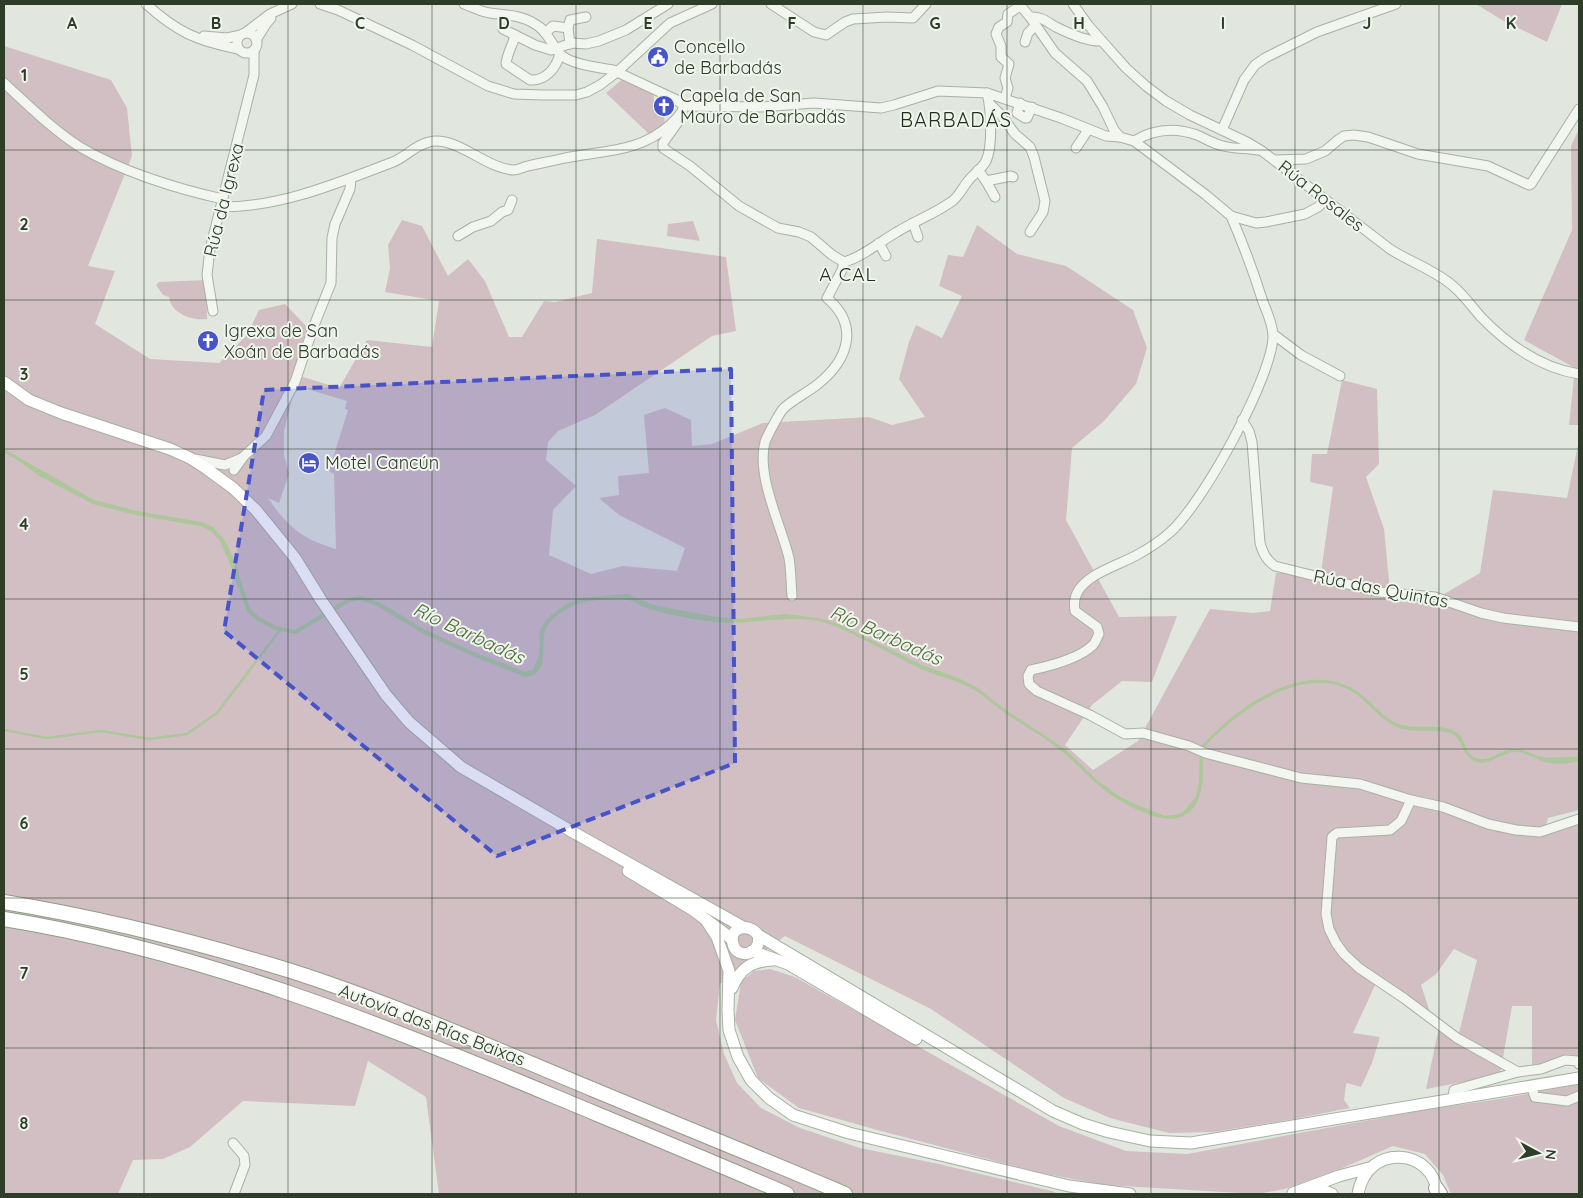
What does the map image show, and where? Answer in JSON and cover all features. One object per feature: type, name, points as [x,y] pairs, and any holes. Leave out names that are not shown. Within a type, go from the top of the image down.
[{"type":"highway","name":"Autovía das Rías Baixas","points":[[4,902],[133,928],[224,951],[293,972],[465,1036],[845,1194]]},
{"type":"highway","name":"Autovía das Rías Baixas","points":[[4,919],[138,947],[246,979],[318,1003],[462,1057],[787,1194]]},
{"type":"highway","points":[[827,1187],[850,1194]]},
{"type":"main road","points":[[4,382],[30,400],[61,413],[170,449],[190,458],[233,488],[256,510],[295,558],[321,600],[386,695],[409,722],[461,767],[743,927],[752,928],[758,934],[1005,1083],[1053,1111],[1082,1124],[1150,1141],[1190,1143],[1579,1078]]},
{"type":"main road","points":[[571,831],[619,866],[693,910],[732,941],[738,951],[750,952],[788,964],[961,1064],[1005,1083]]},
{"type":"main road","points":[[706,920],[717,937],[733,973]]},
{"type":"main road","points":[[743,927],[736,931],[732,941],[733,973],[729,994],[729,1030],[738,1057],[751,1080],[768,1098],[794,1115],[849,1133],[1068,1186],[1088,1193],[1130,1194]]},
{"type":"main road","points":[[733,973],[758,943],[758,934]]},
{"type":"main road","points":[[733,973],[761,961],[776,960]]},
{"type":"main road","points":[[1358,1194],[1360,1182],[1369,1168],[1375,1162],[1391,1157],[1406,1158],[1420,1163],[1431,1175],[1438,1192]]},
{"type":"main road","points":[[1291,1194],[1339,1176],[1369,1168]]},
{"type":"main road","points":[[1291,1194],[1311,1189],[1332,1194]]},
{"type":"street","points":[[148,4],[181,32],[200,40],[249,53],[254,50],[256,40],[266,24],[279,11],[290,4]]},
{"type":"street","points":[[241,50],[237,40],[243,34],[270,14],[290,4]]},
{"type":"street","points":[[320,4],[338,10],[412,46],[488,86],[514,94],[576,95],[600,85],[670,23],[712,4]]},
{"type":"street","points":[[464,4],[490,13],[520,17],[536,24],[545,32],[558,52],[555,68],[539,78],[530,80],[506,64],[507,56],[514,44],[515,35]]},
{"type":"street","points":[[558,52],[570,44],[586,44],[599,41],[626,30],[668,4]]},
{"type":"street","points":[[771,4],[814,32],[826,35],[853,19],[913,18],[926,4]]},
{"type":"street","name":"Rúa Rosales","points":[[1073,4],[1088,25],[1126,68],[1166,101],[1262,150],[1390,249],[1407,260],[1442,277],[1454,286],[1488,324],[1530,357],[1563,372],[1579,374]]},
{"type":"street","points":[[1222,130],[1237,93],[1255,65],[1282,48],[1318,32],[1396,4]]},
{"type":"street","points":[[1005,98],[1008,88],[1005,76],[1009,64],[1001,57],[1001,46],[996,34],[999,27],[1007,22],[1008,14],[1020,5],[1055,53],[1087,81],[1114,130],[1120,137]]},
{"type":"street","points":[[570,44],[568,28],[570,20],[586,17]]},
{"type":"street","points":[[1025,42],[1032,21],[1038,17],[1067,31],[1094,41],[1102,41]]},
{"type":"street","points":[[545,32],[553,26],[568,28]]},
{"type":"street","points":[[504,28],[546,50],[558,52],[575,62],[618,71],[677,100],[683,110]]},
{"type":"street","points":[[181,32],[216,38],[243,34],[253,36],[256,40]]},
{"type":"street","name":"Rúa da Igrexa","points":[[241,50],[250,65],[250,89]]},
{"type":"street","name":"Rúa da Igrexa","points":[[213,311],[207,275],[214,231],[254,75],[254,50]]},
{"type":"street","points":[[4,83],[60,132],[91,153],[139,174],[222,203],[267,203],[351,179],[396,161],[418,146],[431,141],[453,145],[497,167],[517,170],[565,158],[627,148],[653,138],[662,132],[683,110],[814,103],[881,108],[894,106],[938,91],[987,93],[1020,103],[1106,136],[1134,140],[1231,216],[1256,223],[1266,222],[1305,214],[1318,207],[1325,200]]},
{"type":"street","points":[[683,110],[663,143],[663,148],[690,166],[739,206],[778,228],[799,232],[810,237],[844,262],[856,258],[952,201],[986,162],[990,123],[990,104],[987,93]]},
{"type":"street","points":[[990,104],[1002,116],[1015,134],[1030,148],[1034,157],[1045,201],[1043,212],[1030,232]]},
{"type":"street","points":[[1275,160],[1306,159],[1324,151],[1344,136],[1354,135],[1368,137],[1418,154],[1488,166],[1502,170],[1526,184],[1531,184],[1579,109]]},
{"type":"street","points":[[1076,148],[1088,130]]},
{"type":"street","points":[[1134,140],[1155,132],[1174,130],[1192,133],[1222,146],[1262,150]]},
{"type":"street","points":[[978,170],[995,198]]},
{"type":"street","points":[[986,181],[1013,177]]},
{"type":"street","points":[[234,470],[244,456],[266,436],[295,382],[313,328],[331,283],[332,238],[350,188],[351,179]]},
{"type":"street","points":[[458,236],[473,227],[491,221],[502,212],[508,210],[512,200]]},
{"type":"street","points":[[1231,216],[1273,334],[1265,371],[1242,420],[1208,484],[1188,513],[1169,533],[1153,545],[1093,576],[1077,592],[1074,603],[1075,612],[1097,627],[1099,634],[1093,644],[1080,654],[1053,665],[1031,670],[1028,676],[1029,684],[1037,691],[1090,715],[1125,734],[1143,733],[1301,778],[1360,784],[1411,800],[1443,807],[1488,824],[1516,830],[1540,832],[1579,819]]},
{"type":"street","points":[[913,223],[918,236]]},
{"type":"street","points":[[879,243],[886,256]]},
{"type":"street","points":[[792,596],[789,559],[764,469],[765,442],[783,409],[817,385],[840,360],[846,341],[847,326],[837,308],[827,298],[842,270],[844,262]]},
{"type":"street","points":[[1273,334],[1301,355],[1340,376]]},
{"type":"street","name":"Rúa das Quintas","points":[[1242,420],[1252,442],[1260,543],[1268,561],[1275,566],[1379,592],[1435,597],[1481,613],[1503,618],[1579,628]]},
{"type":"street","points":[[214,475],[225,465],[244,456]]},
{"type":"street","points":[[190,458],[225,465],[234,470],[236,474],[233,488]]},
{"type":"street","points":[[1411,800],[1401,821],[1390,830],[1337,833],[1332,837],[1326,914],[1329,930],[1344,954],[1359,968],[1458,1038],[1518,1072]]},
{"type":"street","points":[[1453,1099],[1454,1090],[1518,1072],[1541,1069],[1566,1060],[1578,1061],[1579,1064]]},
{"type":"street","points":[[1531,1086],[1535,1098],[1567,1101],[1579,1096]]},
{"type":"street","points":[[233,1143],[244,1156],[245,1165],[234,1194]]},
{"type":"highlighted area","points":[[731,369],[735,763],[497,856],[224,631],[264,390]]},
{"type":"shaded area","points":[[1476,4],[1562,4],[1547,42],[1502,20]]},
{"type":"shaded area","points":[[4,46],[111,80],[127,108],[132,156],[88,266],[115,271],[95,324],[150,359],[219,363],[247,335],[259,310],[285,304],[307,327],[293,374],[339,388],[367,340],[432,347],[439,301],[385,292],[390,268],[388,245],[402,220],[422,226],[448,276],[468,259],[485,281],[509,337],[522,337],[544,301],[555,302],[592,293],[597,239],[726,257],[736,331],[712,336],[595,415],[558,431],[548,442],[546,460],[576,486],[553,510],[549,555],[591,574],[623,566],[677,571],[685,548],[619,515],[599,498],[619,495],[618,476],[649,473],[644,415],[665,408],[691,420],[692,446],[712,444],[763,423],[869,417],[892,425],[925,417],[899,379],[909,342],[916,325],[942,338],[962,296],[939,286],[948,255],[963,257],[977,225],[1017,254],[1066,266],[1133,310],[1147,348],[1136,384],[1104,421],[1072,448],[1066,520],[1119,617],[1177,616],[1152,682],[1122,681],[1092,705],[1065,745],[1093,770],[1138,741],[1210,609],[1253,613],[1270,611],[1276,573],[1321,573],[1333,487],[1310,482],[1312,454],[1327,454],[1342,380],[1377,389],[1379,464],[1366,477],[1384,529],[1391,601],[1429,603],[1480,573],[1493,490],[1567,498],[1579,440],[1579,810],[1548,818],[1544,835],[1579,822],[1579,1057],[1563,1055],[1532,1067],[1532,1006],[1512,1006],[1500,1075],[1426,1089],[1439,1027],[1459,1033],[1477,960],[1454,949],[1436,974],[1421,985],[1431,1015],[1376,983],[1353,1033],[1380,1037],[1372,1063],[1361,1087],[1347,1083],[1346,1085],[1344,1100],[1350,1108],[1214,1132],[1169,1133],[1110,1118],[1064,1098],[931,1009],[785,936],[720,984],[716,1020],[724,1054],[737,1083],[761,1108],[800,1128],[860,1148],[939,1164],[1059,1194],[439,1194],[426,1097],[368,1061],[355,1106],[243,1101],[190,1147],[163,1159],[133,1160],[118,1194],[4,1194]],"holes":[[[295,387],[347,401],[345,409],[348,410],[329,471],[334,474],[336,549],[314,541],[297,531],[282,517],[268,498],[279,503],[289,474],[284,455],[284,431]]]},
{"type":"shaded area","points":[[624,78],[653,93],[655,112],[663,111],[665,124],[650,135],[606,93]]},
{"type":"shaded area","points":[[1579,129],[1579,425],[1569,425],[1575,368],[1524,340],[1572,230],[1571,146]]},
{"type":"shaded area","points":[[693,221],[700,241],[667,236],[668,224]]},
{"type":"shaded area","points":[[206,280],[207,319],[195,319],[178,312],[169,297],[163,295],[156,285],[159,282]]},
{"type":"shaded area","points":[[4,449],[94,500],[137,511],[201,522],[213,527],[224,539],[233,557],[250,608],[259,617],[276,626],[295,630],[348,598],[361,596],[379,602],[424,629],[469,650],[525,672],[533,669],[539,656],[542,626],[551,615],[565,605],[580,598],[627,594],[653,605],[716,617],[741,619],[785,614],[818,618],[839,624],[922,665],[956,677],[978,688],[1003,708],[1065,749],[1097,780],[1119,796],[1165,816],[1183,812],[1196,797],[1199,782],[1200,748],[1213,734],[1229,719],[1267,694],[1287,685],[1308,680],[1328,680],[1348,686],[1361,694],[1396,723],[1450,729],[1462,738],[1469,753],[1476,758],[1490,758],[1508,750],[1516,749],[1543,757],[1579,757],[1579,761],[1551,763],[1526,754],[1512,752],[1487,762],[1477,762],[1468,756],[1455,735],[1437,731],[1410,730],[1397,727],[1384,719],[1349,690],[1330,684],[1310,683],[1290,688],[1269,697],[1250,708],[1216,735],[1203,749],[1203,779],[1194,808],[1187,814],[1169,819],[1149,815],[1104,790],[1053,745],[998,708],[978,692],[961,683],[919,668],[832,625],[818,621],[790,619],[733,622],[711,621],[691,619],[661,612],[624,599],[594,600],[567,609],[548,624],[544,635],[542,665],[539,671],[525,677],[422,633],[377,606],[360,600],[350,602],[296,634],[275,630],[256,620],[247,611],[220,541],[211,531],[200,526],[136,515],[93,504],[39,476],[4,452]]},
{"type":"shaded area","points":[[770,969],[795,977],[1059,1126],[1126,1151],[1187,1154],[1418,1111],[1499,1099],[1579,1084],[1579,1194],[1451,1194],[1443,1175],[1425,1154],[1393,1146],[1345,1167],[1285,1189],[1257,1194],[1105,1185],[1041,1173],[881,1131],[799,1108],[758,1078],[735,1020],[741,982],[754,971]]},
{"type":"waterway","points":[[4,730],[47,738],[101,731],[149,739],[187,734],[217,713],[280,630]]},
{"type":"place","name":"Concello de Barbadás","points":[[658,57]]},
{"type":"place","name":"Capela de San Mauro de Barbadás","points":[[664,106]]},
{"type":"place","name":"Igrexa de San Xoán de Barbadás","points":[[208,341]]},
{"type":"place","name":"Motel Cancún","points":[[309,463]]},
{"type":"district","name":"BARBADÁS","points":[[956,120]]},
{"type":"district","name":"A CAL","points":[[848,274]]},
{"type":"water label","name":"Río Barbadás","points":[[469,633]]},
{"type":"water label","name":"Río Barbadás","points":[[886,635]]}]
